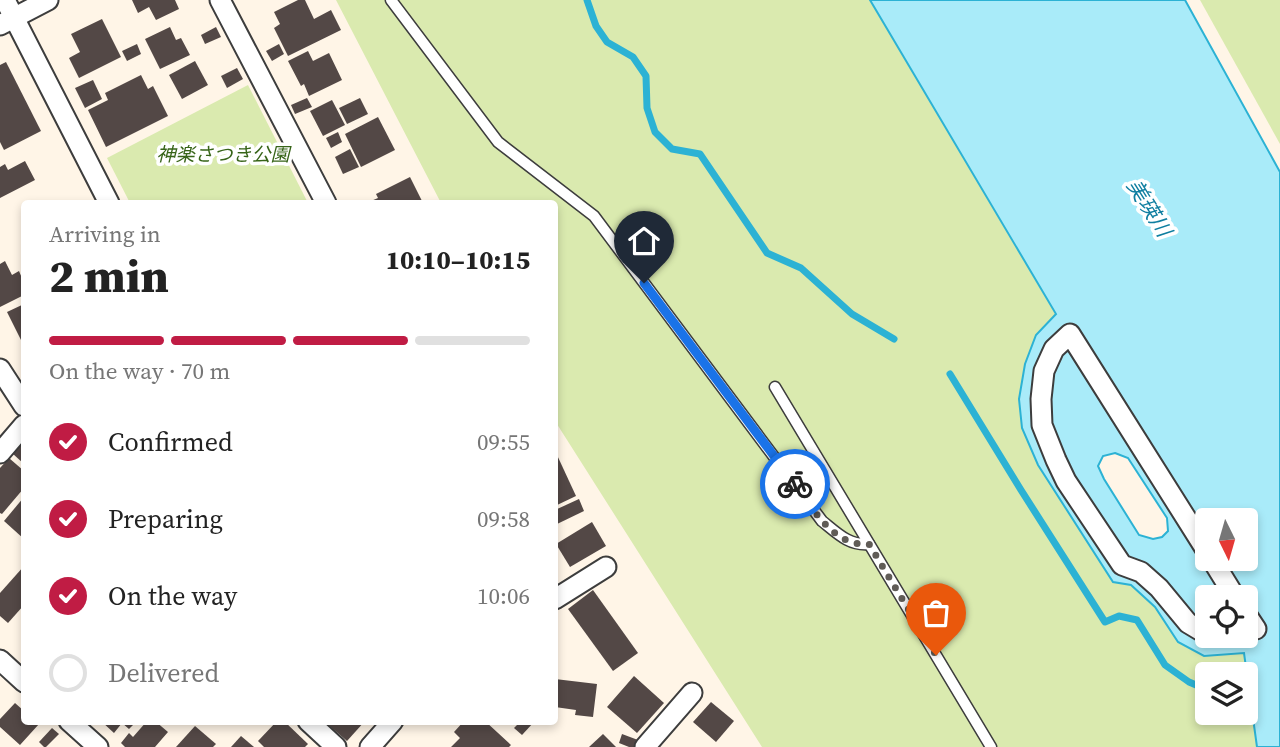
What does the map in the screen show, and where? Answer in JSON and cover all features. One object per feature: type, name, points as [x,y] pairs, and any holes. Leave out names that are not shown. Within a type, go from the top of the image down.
[{"type":"street","points":[[5,0],[7,22],[107,200]]},
{"type":"street","points":[[7,22],[48,0]]},
{"type":"street","points":[[220,0],[324,200]]},
{"type":"street","points":[[1195,531],[1070,334],[1054,349],[1044,371],[1042,425],[1056,460],[1066,481],[1122,565],[1141,572],[1195,627]]},
{"type":"street","points":[[0,369],[21,401]]},
{"type":"street","points":[[0,453],[21,428]]},
{"type":"street","points":[[558,597],[606,567]]},
{"type":"street","points":[[0,660],[21,679]]},
{"type":"street","points":[[645,747],[692,693]]},
{"type":"street","points":[[73,725],[98,747]]},
{"type":"street","points":[[312,725],[336,747]]},
{"type":"street","points":[[370,747],[389,725]]},
{"type":"lane","points":[[391,0],[498,142],[594,216],[822,521],[843,539],[859,545],[869,544]]},
{"type":"lane","points":[[775,387],[991,747]]},
{"type":"green space","points":[[336,0],[870,0],[1056,315],[1036,335],[1022,428],[1038,465],[1113,582],[1131,585],[1155,607],[1178,642],[1204,655],[1244,652],[1245,662],[1195,662],[1195,725],[1254,725],[1257,747],[762,747],[558,426],[558,200],[439,200]]},
{"type":"green space","points":[[1200,0],[1280,0],[1280,144]]},
{"type":"green space","name":"神楽さつき公園","points":[[248,85],[306,200],[128,200],[107,158]]},
{"type":"water","name":"美瑛川","points":[[870,0],[1185,0],[1280,172],[1280,747],[1257,747],[1254,725],[1258,725],[1258,662],[1245,662],[1244,653],[1204,656],[1178,642],[1155,607],[1131,585],[1113,582],[1038,465],[1022,428],[1019,399],[1025,364],[1036,335],[1056,314]],"holes":[[[1115,453],[1128,458],[1167,518],[1168,531],[1162,537],[1153,539],[1139,535],[1098,466],[1103,456]]]},
{"type":"building","points":[[132,0],[175,0],[179,9],[156,20],[149,7],[138,13]]},
{"type":"building","points":[[298,0],[305,0],[314,19],[331,10],[341,30],[288,56],[274,28],[280,24],[274,12]]},
{"type":"building","points":[[102,19],[121,57],[79,78],[69,58],[80,52],[71,34]]},
{"type":"building","points":[[170,27],[176,40],[181,38],[190,55],[160,69],[145,39]]},
{"type":"building","points":[[216,27],[221,37],[205,44],[201,35]]},
{"type":"building","points":[[137,44],[141,54],[127,61],[122,51]]},
{"type":"building","points":[[279,44],[284,54],[272,61],[266,51]]},
{"type":"building","points":[[308,51],[313,61],[329,53],[342,80],[309,96],[288,61]]},
{"type":"building","points":[[195,61],[208,85],[182,99],[169,75]]},
{"type":"building","points":[[6,62],[41,131],[4,150],[0,142],[0,65]]},
{"type":"building","points":[[237,68],[243,79],[227,88],[221,76]]},
{"type":"building","points":[[141,75],[148,89],[153,86],[168,116],[106,147],[88,110],[108,100],[105,93]]},
{"type":"building","points":[[93,80],[102,99],[85,108],[75,88]]},
{"type":"building","points":[[307,98],[312,107],[295,114],[291,105]]},
{"type":"building","points":[[360,98],[368,114],[347,124],[339,108]]},
{"type":"building","points":[[332,100],[345,125],[323,136],[310,111]]},
{"type":"building","points":[[378,117],[395,150],[361,167],[345,134]]},
{"type":"building","points":[[338,132],[342,142],[331,148],[326,138]]},
{"type":"building","points":[[350,149],[359,167],[343,174],[335,157]]},
{"type":"building","points":[[25,161],[35,180],[0,198],[0,167],[5,164],[8,170]]},
{"type":"building","points":[[410,177],[422,200],[373,200],[378,198],[376,194]]},
{"type":"building","points":[[5,261],[12,275],[19,271],[21,296],[0,307],[0,264]]},
{"type":"building","points":[[21,305],[21,340],[7,312]]},
{"type":"building","points":[[21,442],[21,461],[12,453]]},
{"type":"building","points":[[558,457],[576,496],[558,505]]},
{"type":"building","points":[[9,458],[21,468],[21,492],[2,514],[0,513],[0,468]]},
{"type":"building","points":[[579,499],[584,511],[558,524],[558,509]]},
{"type":"building","points":[[21,501],[21,536],[4,521]]},
{"type":"building","points":[[592,522],[606,546],[570,567],[558,543]]},
{"type":"building","points":[[21,569],[21,608],[8,623],[0,616],[0,593]]},
{"type":"building","points":[[593,590],[638,653],[613,671],[568,609]]},
{"type":"building","points":[[634,676],[664,703],[637,733],[607,707]]},
{"type":"building","points":[[558,679],[597,684],[593,717],[575,715],[576,710],[558,707]]},
{"type":"building","points":[[711,702],[734,721],[716,742],[693,722]]},
{"type":"building","points":[[15,703],[21,708],[21,725],[38,725],[20,745],[0,727],[0,719]]},
{"type":"building","points":[[105,725],[120,725],[114,733]]},
{"type":"building","points":[[144,725],[160,725],[168,732],[155,747],[125,747],[121,743],[129,733],[133,737]]},
{"type":"building","points":[[273,725],[288,725],[308,744],[305,747],[264,747],[258,741]]},
{"type":"building","points":[[329,725],[361,725],[347,741]]},
{"type":"building","points":[[460,725],[489,725],[511,745],[451,747],[460,738],[454,732]]},
{"type":"building","points":[[517,725],[531,725],[522,735],[514,728]]},
{"type":"building","points":[[195,726],[216,744],[213,747],[176,747]]},
{"type":"building","points":[[52,728],[59,734],[44,747],[39,742]]},
{"type":"building","points":[[603,734],[616,747],[589,747]]},
{"type":"building","points":[[622,734],[638,740],[636,747],[619,743]]},
{"type":"building","points":[[241,736],[254,747],[231,747]]},
{"type":"waterway","points":[[587,0],[596,26],[607,42],[633,57],[646,76],[647,108],[655,132],[672,149],[700,154],[767,253],[801,268],[852,314],[894,339]]},
{"type":"waterway","points":[[950,374],[1105,622],[1119,616],[1137,620],[1165,665],[1195,685]]},
{"type":"way so far","points":[[795,484],[822,521],[843,539],[859,545],[869,544],[936,655]]},
{"type":"route","points":[[644,283],[795,484]]}]
